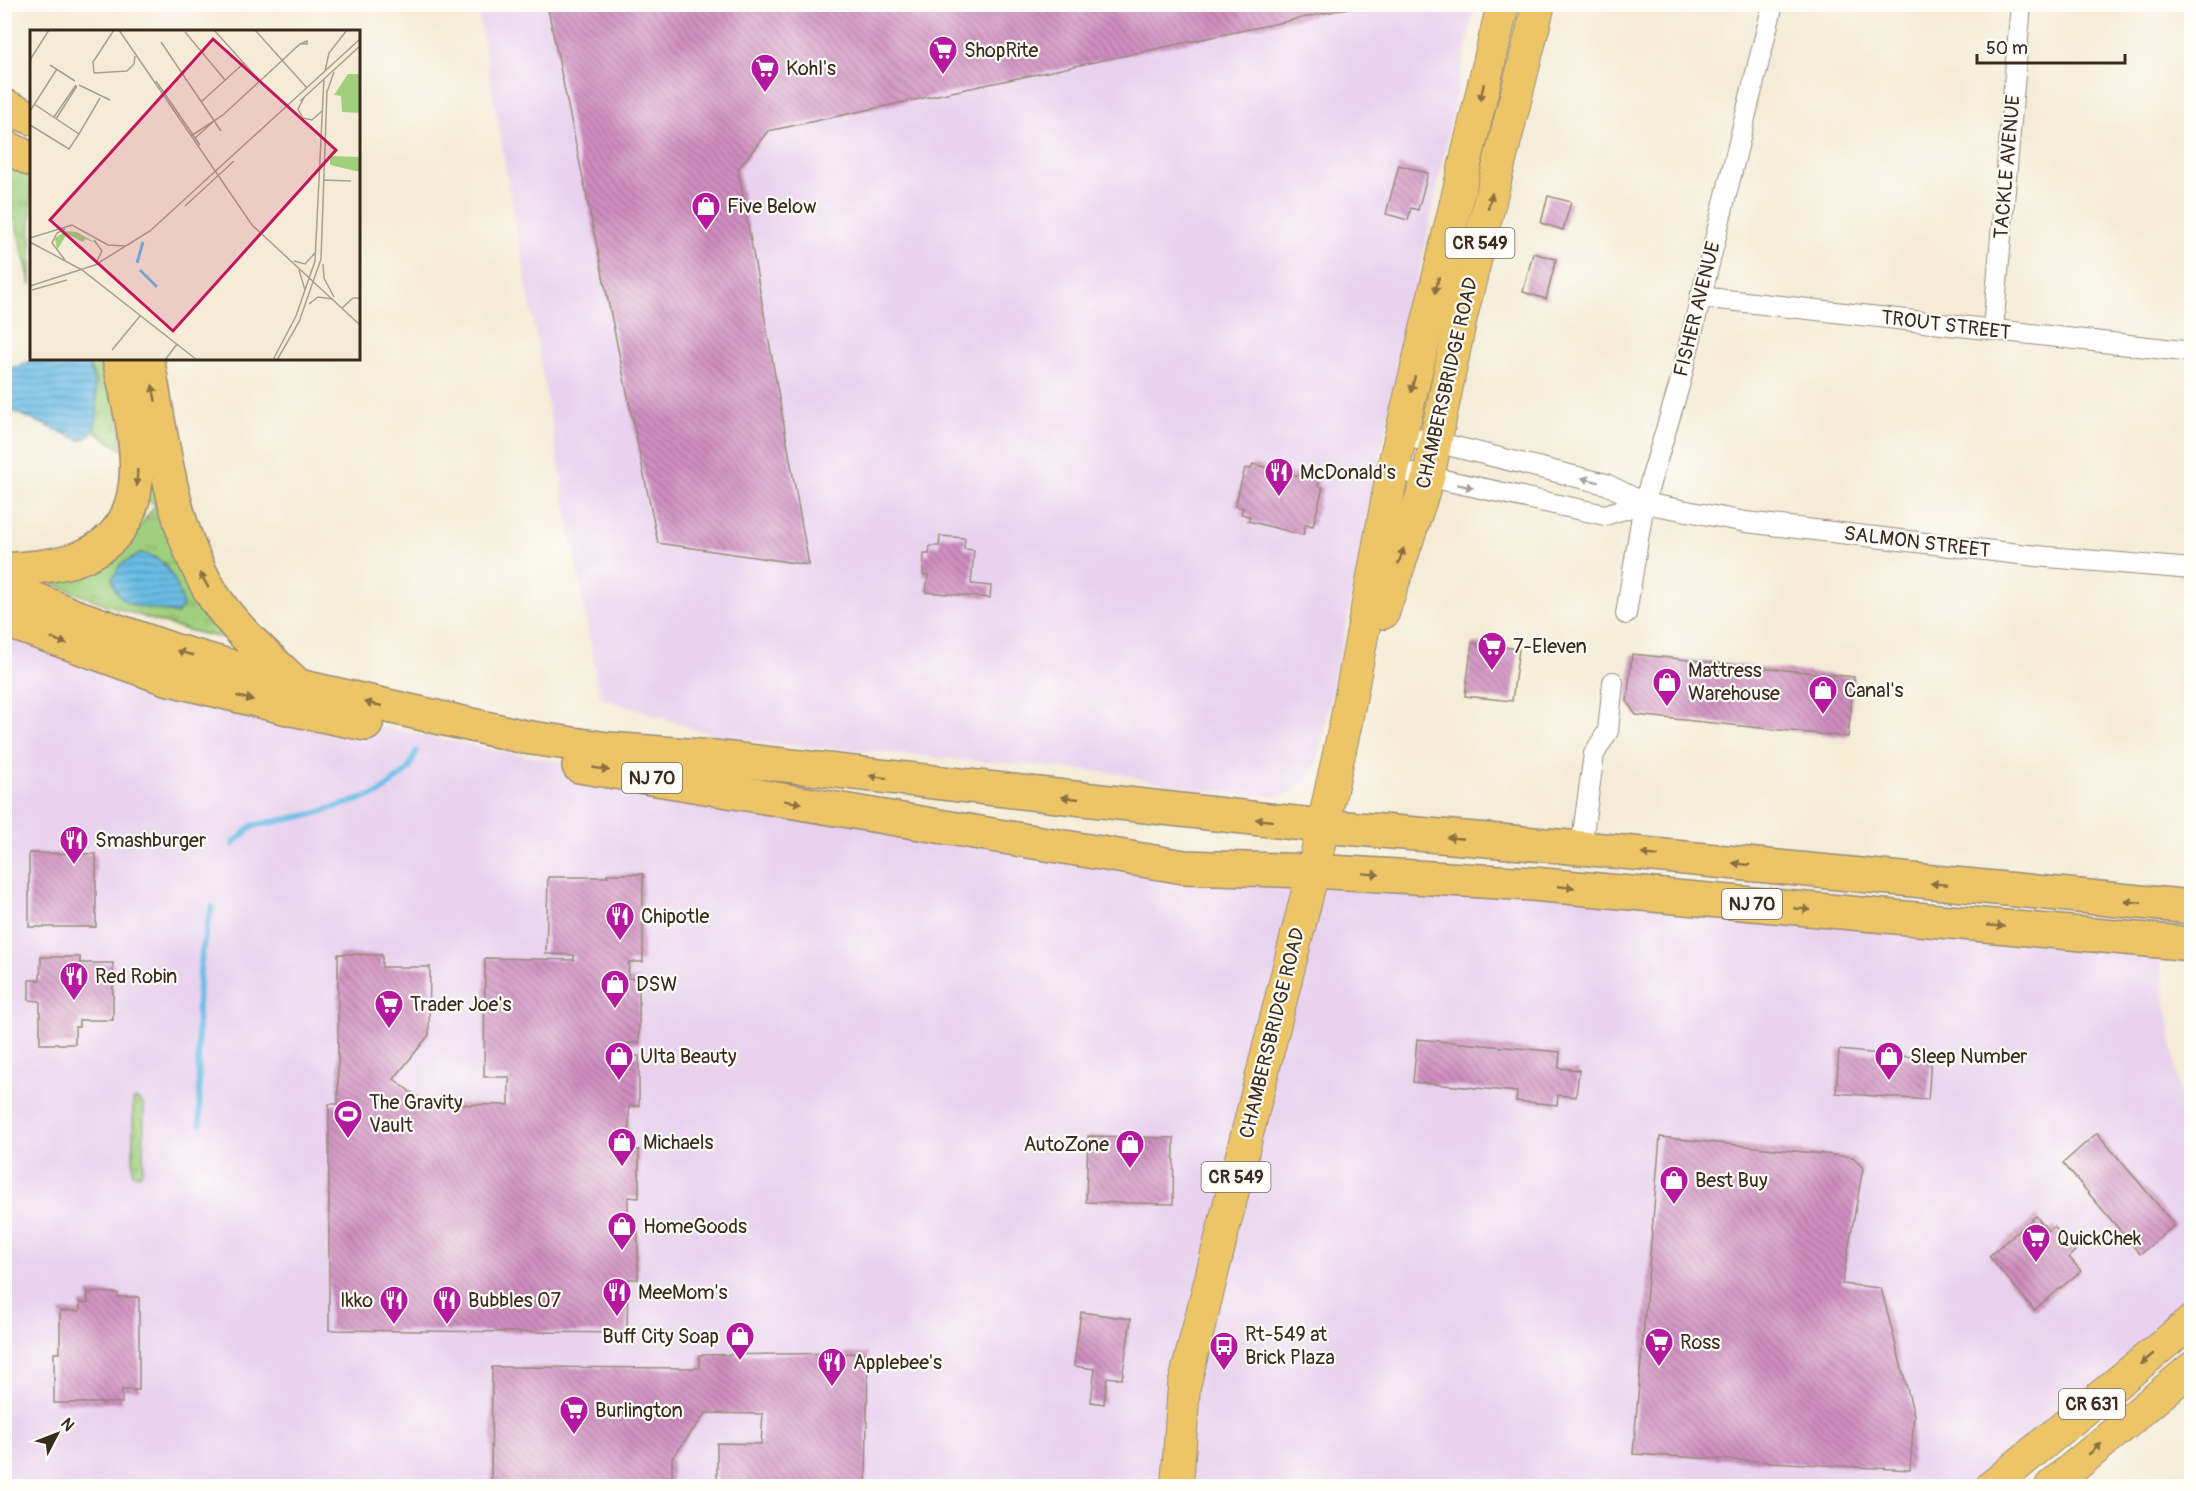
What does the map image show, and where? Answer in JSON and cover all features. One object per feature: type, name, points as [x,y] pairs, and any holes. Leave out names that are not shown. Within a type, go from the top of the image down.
[{"type":"highway","points":[[4,106],[30,117]]},
{"type":"highway","points":[[4,146],[30,158]]},
{"type":"highway","points":[[4,570],[44,566],[82,556],[107,541],[125,519],[137,491],[138,455],[119,360]]},
{"type":"highway","points":[[147,360],[176,503],[197,569],[216,601],[242,631],[299,686]]},
{"type":"highway","name":"NJ 70","points":[[4,586],[106,627],[299,686],[514,734],[608,749],[713,757],[1322,826],[1581,848],[2192,907]]},
{"type":"highway","name":"NJ 70","points":[[4,620],[166,678],[292,709],[520,755],[1184,867],[1313,871],[1595,890],[2192,944]]},
{"type":"main road","name":"CHAMBERSBRIDGE ROAD","points":[[1176,1486],[1184,1386],[1313,871],[1346,722],[1393,469],[1503,4]]},
{"type":"main road","name":"CHAMBERSBRIDGE ROAD","points":[[1346,722],[1428,478],[1461,317],[1539,4]]},
{"type":"main road","name":"CR 631","points":[[1992,1486],[2192,1321]]},
{"type":"main road","name":"CR 631","points":[[2051,1486],[2192,1368]]},
{"type":"street","name":"FISHER AVENUE","points":[[1626,614],[1644,503],[1678,386],[1773,4]]},
{"type":"street","name":"TACKLE AVENUE","points":[[1993,330],[2021,4]]},
{"type":"street","name":"TROUT STREET","points":[[1700,297],[2192,352]]},
{"type":"street","name":"SALMON STREET","points":[[1401,436],[1435,442],[1606,484],[1644,503],[1746,522],[2036,556],[2192,570]]},
{"type":"street","name":"SALMON STREET","points":[[1393,469],[1605,515],[1644,503]]},
{"type":"street","points":[[1581,848],[1594,754],[1608,731],[1613,682]]},
{"type":"shaded area","points":[[477,5],[1475,5],[1317,763],[1306,781],[1296,791],[1278,797],[1185,789],[1118,773],[725,739],[600,697]]},
{"type":"shaded area","points":[[4,620],[292,709],[520,755],[1184,867],[2157,940],[2179,1092],[2191,1112],[2191,1321],[1992,1486],[5,1486]]},
{"type":"green space","points":[[5,159],[30,175],[30,281],[9,197],[5,197]]},
{"type":"green space","points":[[87,360],[107,360],[124,451],[95,432],[95,379]]},
{"type":"green space","points":[[147,460],[229,637],[217,637],[169,625],[81,595],[48,580],[86,568],[92,574],[127,545],[156,504],[143,499]],"holes":[[[164,563],[183,606],[177,614],[131,604]]]},
{"type":"green space","points":[[137,1099],[144,1105],[143,1168],[140,1175],[133,1174],[133,1100]]},
{"type":"water","points":[[35,360],[87,360],[97,405],[97,417],[89,436],[80,440],[5,408],[5,370]]},
{"type":"water","points":[[141,553],[158,559],[170,572],[183,606],[177,614],[130,604],[116,591],[112,580],[120,565]]},
{"type":"building","points":[[547,4],[1348,4],[1349,8],[768,131],[738,169],[809,565],[658,543]]},
{"type":"building","points":[[1399,165],[1428,173],[1418,210],[1411,208],[1408,220],[1386,214]]},
{"type":"building","points":[[1548,196],[1571,202],[1563,230],[1541,223]]},
{"type":"building","points":[[1533,253],[1556,259],[1546,299],[1523,292]]},
{"type":"building","name":"McDonald's","points":[[1253,464],[1319,481],[1318,486],[1323,487],[1313,526],[1306,524],[1303,535],[1248,521],[1250,516],[1241,514],[1243,508],[1235,506],[1245,468],[1251,469]]},
{"type":"building","points":[[940,536],[965,538],[964,549],[974,550],[971,584],[991,586],[990,598],[926,592],[928,575],[923,575],[924,554],[929,554],[930,546],[939,546]]},
{"type":"building","name":"7-Eleven","points":[[1472,643],[1519,649],[1512,701],[1465,696]]},
{"type":"building","points":[[1632,654],[1854,677],[1848,737],[1636,715],[1627,702]]},
{"type":"building","points":[[29,853],[96,854],[96,927],[29,927]]},
{"type":"building","points":[[607,874],[643,874],[643,962],[629,962],[628,978],[639,979],[639,1043],[629,1043],[629,1056],[639,1056],[639,1106],[629,1106],[629,1150],[639,1150],[639,1198],[628,1197],[628,1233],[638,1232],[638,1279],[628,1279],[627,1333],[329,1330],[329,1104],[338,1104],[338,954],[382,955],[382,967],[430,967],[429,1035],[394,1079],[432,1109],[436,1104],[509,1105],[509,1077],[484,1077],[485,958],[574,960],[574,955],[546,954],[548,877],[608,877]]},
{"type":"building","name":"Red Robin","points":[[41,957],[80,957],[80,963],[113,963],[113,1020],[79,1020],[79,1027],[75,1027],[75,1044],[40,1044],[40,1001],[29,1000],[29,980],[40,980]]},
{"type":"building","points":[[1417,1039],[1560,1052],[1559,1068],[1579,1070],[1576,1097],[1558,1095],[1557,1105],[1516,1101],[1517,1092],[1413,1082]]},
{"type":"building","points":[[1839,1050],[1931,1059],[1928,1100],[1836,1093]]},
{"type":"building","points":[[2097,1133],[2175,1225],[2140,1254],[2063,1163]]},
{"type":"building","name":"AutoZone","points":[[1088,1136],[1174,1138],[1173,1204],[1086,1202]]},
{"type":"building","points":[[1660,1137],[1853,1157],[1863,1168],[1842,1284],[1881,1288],[1914,1415],[1910,1470],[1633,1454]]},
{"type":"building","points":[[2036,1216],[2048,1231],[2054,1226],[2075,1251],[2069,1257],[2081,1271],[2034,1310],[1989,1256]]},
{"type":"building","points":[[88,1292],[118,1293],[118,1297],[139,1297],[139,1390],[122,1390],[122,1403],[54,1403],[54,1353],[60,1353],[60,1311],[80,1311],[80,1303],[88,1303]]},
{"type":"building","points":[[1081,1312],[1131,1319],[1122,1379],[1107,1377],[1104,1404],[1091,1402],[1095,1369],[1074,1366]]},
{"type":"building","points":[[868,1353],[866,1486],[717,1486],[717,1443],[761,1444],[763,1414],[706,1413],[672,1458],[672,1486],[491,1486],[492,1367],[700,1368],[699,1355]]},
{"type":"waterway","points":[[233,844],[252,826],[313,814],[378,794],[408,770],[416,752]]},
{"type":"waterway","points":[[200,1123],[199,987],[205,933],[212,907]]},
{"type":"place","name":"ShopRite","points":[[943,76]]},
{"type":"place","name":"Kohl's","points":[[765,94]]},
{"type":"place","name":"Five Below","points":[[706,232]]},
{"type":"place","name":"McDonald's","points":[[1279,498]]},
{"type":"place","name":"7-Eleven","points":[[1492,672]]},
{"type":"place","name":"Mattress Warehouse","points":[[1667,708]]},
{"type":"place","name":"Canal's","points":[[1823,716]]},
{"type":"place","name":"Smashburger","points":[[74,866]]},
{"type":"place","name":"Chipotle","points":[[620,942]]},
{"type":"place","name":"Red Robin","points":[[74,1002]]},
{"type":"place","name":"DSW","points":[[615,1010]]},
{"type":"place","name":"Trader Joe's","points":[[389,1030]]},
{"type":"place","name":"Ulta Beauty","points":[[619,1082]]},
{"type":"place","name":"Sleep Number","points":[[1889,1082]]},
{"type":"place","name":"The Gravity Vault","points":[[348,1140]]},
{"type":"place","name":"Michaels","points":[[622,1168]]},
{"type":"place","name":"AutoZone","points":[[1130,1170]]},
{"type":"place","name":"Best Buy","points":[[1674,1206]]},
{"type":"place","name":"HomeGoods","points":[[622,1252]]},
{"type":"place","name":"QuickChek","points":[[2036,1264]]},
{"type":"place","name":"MeeMom's","points":[[617,1318]]},
{"type":"place","name":"Ikko","points":[[394,1326]]},
{"type":"place","name":"Bubbles 07","points":[[447,1326]]},
{"type":"place","name":"Buff City Soap","points":[[740,1362]]},
{"type":"place","name":"Ross","points":[[1659,1368]]},
{"type":"place","name":"Rt-549 at Brick Plaza","points":[[1224,1372]]},
{"type":"place","name":"Applebee's","points":[[832,1388]]},
{"type":"place","name":"Burlington","points":[[574,1436]]}]
